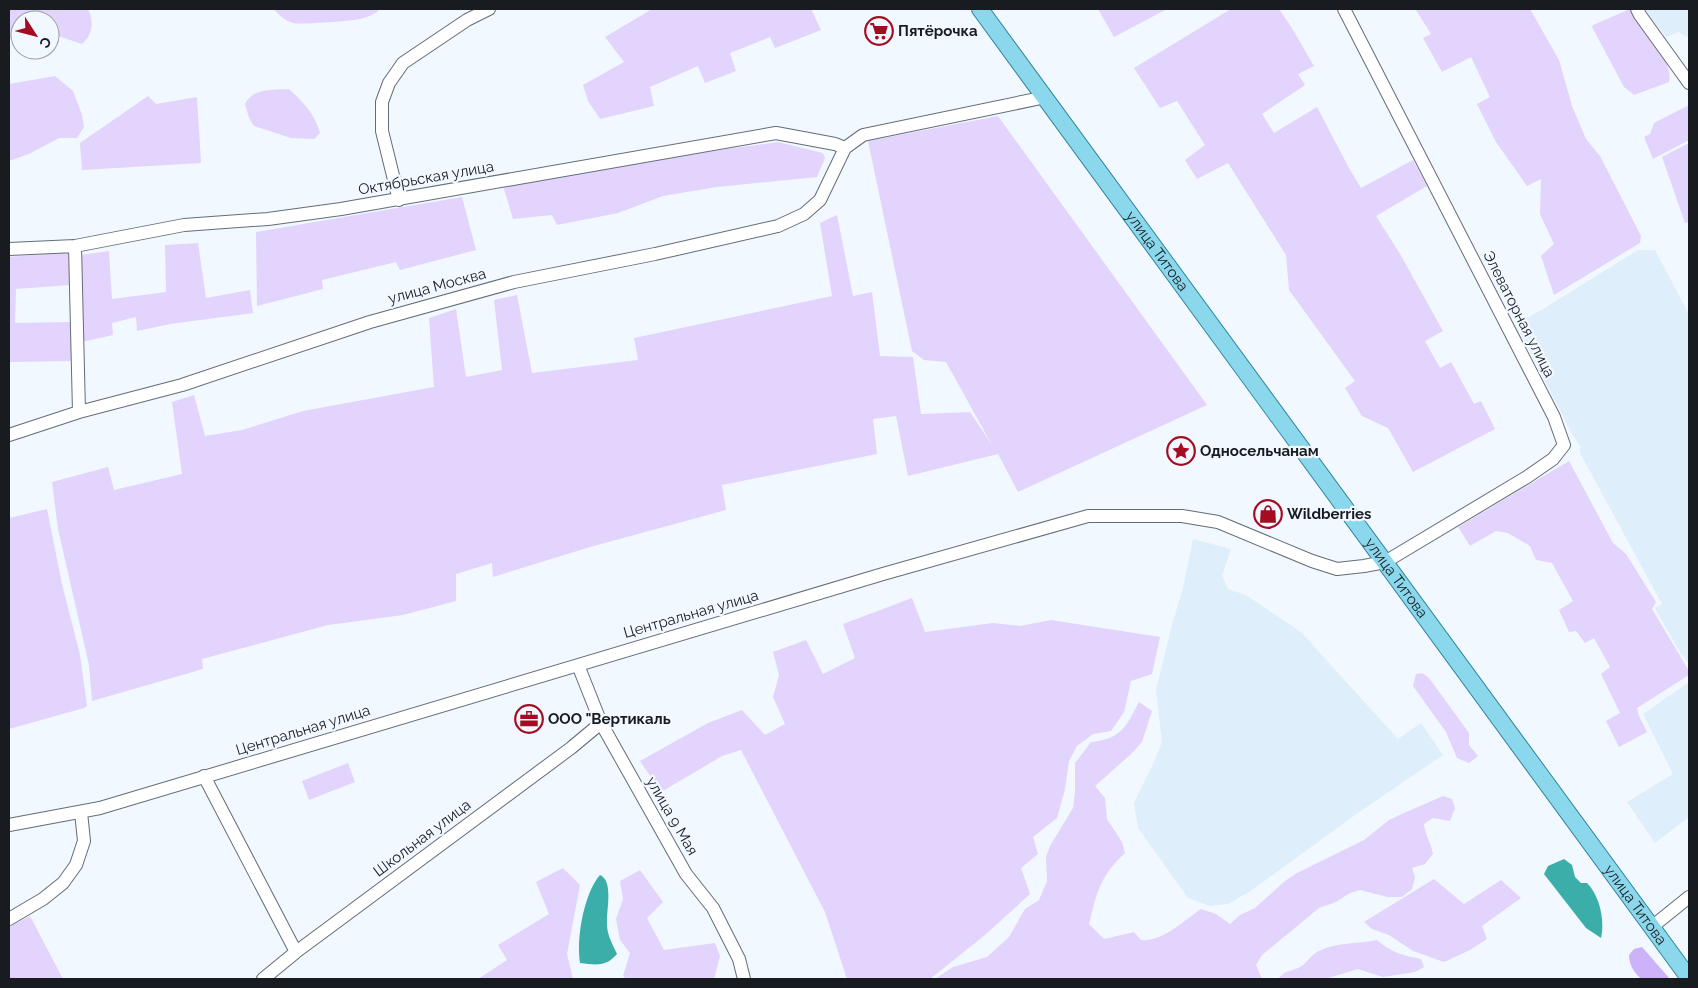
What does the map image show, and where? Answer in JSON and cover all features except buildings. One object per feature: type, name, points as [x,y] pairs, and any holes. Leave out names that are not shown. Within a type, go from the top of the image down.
[{"type":"main road","name":"улица Титова","points":[[980,9],[1653,926],[1689,978]]},
{"type":"street","points":[[399,200],[382,131],[382,102],[389,83],[403,63],[467,20],[489,9]]},
{"type":"street","name":"Элеваторная улица","points":[[1344,9],[1554,417],[1564,445],[1553,459],[1527,477],[1384,562]]},
{"type":"street","points":[[1637,9],[1689,83]]},
{"type":"street","points":[[845,148],[863,135],[1046,97]]},
{"type":"street","name":"Октябрьская улица","points":[[9,249],[75,246],[184,226],[268,219],[399,200],[776,133],[834,144],[845,148]]},
{"type":"street","name":"улица Москва","points":[[9,435],[79,412],[182,385],[370,322],[514,282],[655,254],[778,226],[804,214],[820,200],[845,148]]},
{"type":"street","points":[[75,246],[79,412]]},
{"type":"street","name":"Центральная улица","points":[[9,825],[80,812],[874,577],[1088,516],[1182,516],[1218,522],[1312,561],[1337,569],[1384,562]]},
{"type":"street","name":"улица 9 Мая","points":[[578,664],[601,723],[686,874],[713,908],[739,959],[744,979]]},
{"type":"street","name":"Школьная улица","points":[[263,979],[296,952],[571,748],[601,723]]},
{"type":"street","points":[[204,776],[296,952]]},
{"type":"street","points":[[9,919],[43,899],[63,883],[76,865],[84,841],[80,812]]},
{"type":"street","points":[[1653,926],[1689,897]]},
{"type":"shaded area","points":[[9,9],[88,9],[92,23],[90,32],[82,44],[60,37],[60,10],[10,10],[9,39]]},
{"type":"shaded area","points":[[274,9],[380,9],[368,17],[360,19],[337,22],[293,23],[282,17]]},
{"type":"shaded area","points":[[652,9],[811,9],[821,30],[775,48],[770,37],[730,53],[736,71],[705,83],[698,66],[650,87],[654,106],[600,119],[588,101],[583,85],[624,62],[605,37]]},
{"type":"shaded area","points":[[1098,9],[1167,9],[1114,37]]},
{"type":"shaded area","points":[[1231,9],[1279,9],[1314,66],[1298,74],[1305,85],[1262,114],[1274,133],[1317,107],[1361,188],[1413,160],[1427,186],[1376,216],[1400,254],[1443,331],[1425,341],[1440,368],[1451,362],[1474,404],[1481,401],[1495,429],[1413,472],[1388,428],[1362,416],[1345,388],[1355,381],[1289,290],[1286,255],[1228,163],[1197,179],[1185,160],[1205,145],[1177,101],[1160,108],[1134,68]]},
{"type":"shaded area","points":[[1530,9],[1559,60],[1572,106],[1586,139],[1600,156],[1641,236],[1640,243],[1554,295],[1541,256],[1554,244],[1540,214],[1541,179],[1527,186],[1496,142],[1477,104],[1490,97],[1471,57],[1442,72],[1423,38],[1431,34],[1416,10]]},
{"type":"shaded area","points":[[1630,9],[1656,44],[1667,63],[1669,73],[1669,82],[1634,95],[1624,87],[1592,27]]},
{"type":"shaded area","points":[[1644,9],[1689,9],[1689,35],[1686,37],[1679,32],[1667,37],[1646,14]]},
{"type":"shaded area","points":[[55,76],[73,91],[82,115],[84,127],[77,138],[59,138],[29,154],[9,161],[9,84]]},
{"type":"shaded area","points":[[289,89],[312,114],[318,126],[320,133],[314,139],[291,138],[254,126],[249,118],[245,104],[253,95],[270,90]]},
{"type":"shaded area","points":[[148,96],[156,104],[197,97],[201,163],[82,170],[80,143]]},
{"type":"shaded area","points":[[1689,105],[1689,140],[1653,159],[1644,137],[1650,134],[1654,123]]},
{"type":"shaded area","points":[[998,116],[1207,405],[1018,492],[998,454],[908,476],[896,416],[873,419],[877,454],[722,485],[726,510],[590,547],[493,577],[492,563],[456,574],[456,601],[403,615],[328,625],[202,659],[203,669],[92,701],[89,665],[58,529],[52,482],[108,467],[114,490],[182,474],[172,402],[194,395],[205,436],[242,430],[303,411],[434,387],[429,318],[456,309],[466,377],[502,370],[494,300],[517,295],[532,373],[638,360],[634,338],[832,296],[820,223],[837,215],[853,296],[872,292],[880,356],[913,357],[921,414],[970,412],[992,445],[946,362],[924,360],[912,351],[868,141]]},
{"type":"shaded area","points":[[778,142],[823,153],[825,158],[817,177],[717,187],[663,196],[618,213],[557,225],[552,215],[513,219],[503,186],[726,149]]},
{"type":"shaded area","points":[[1689,143],[1689,222],[1685,223],[1662,157]]},
{"type":"shaded area","points":[[462,197],[476,250],[400,270],[396,262],[322,280],[323,289],[257,306],[256,232]]},
{"type":"shaded area","points":[[198,243],[206,298],[250,290],[253,313],[170,324],[137,331],[136,317],[112,323],[113,335],[82,342],[81,255],[109,251],[112,299],[166,292],[165,245]]},
{"type":"shaded area","points":[[1638,250],[1655,250],[1689,314],[1689,663],[1681,654],[1655,608],[1662,604],[1580,453],[1580,446],[1516,324]]},
{"type":"shaded area","points":[[69,252],[70,285],[16,289],[15,323],[71,322],[72,361],[9,362],[9,257]]},
{"type":"shaded area","points":[[1569,461],[1613,543],[1626,554],[1656,602],[1652,609],[1689,671],[1689,675],[1637,708],[1647,732],[1619,747],[1606,721],[1620,713],[1601,674],[1610,667],[1594,638],[1585,643],[1576,631],[1569,632],[1559,610],[1573,601],[1552,563],[1536,560],[1530,546],[1508,533],[1496,531],[1470,546],[1458,527]]},
{"type":"shaded area","points":[[47,509],[62,584],[80,655],[87,706],[9,729],[9,518]]},
{"type":"shaded area","points":[[1193,539],[1231,549],[1222,575],[1228,589],[1246,595],[1301,632],[1398,739],[1421,723],[1443,755],[1358,813],[1252,890],[1228,904],[1210,906],[1188,898],[1138,828],[1134,803],[1162,742],[1156,690],[1183,588]]},
{"type":"shaded area","points":[[912,598],[925,632],[993,623],[1020,626],[1051,620],[1160,637],[1152,674],[1131,681],[1124,712],[1111,731],[1093,734],[1077,746],[1069,761],[1065,789],[1057,818],[1033,837],[1038,854],[1021,868],[1030,894],[985,935],[930,979],[847,979],[825,912],[741,750],[722,756],[661,792],[640,761],[708,723],[742,710],[765,735],[785,724],[773,697],[779,675],[773,652],[806,640],[823,674],[855,658],[843,624]]},
{"type":"shaded area","points":[[1422,673],[1429,678],[1469,733],[1469,745],[1478,756],[1469,763],[1457,758],[1446,732],[1413,686],[1416,674]]},
{"type":"shaded area","points":[[1689,682],[1689,817],[1655,843],[1627,802],[1673,774],[1643,714]]},
{"type":"shaded area","points":[[1139,702],[1152,711],[1142,742],[1095,786],[1105,798],[1107,819],[1122,842],[1125,853],[1105,877],[1094,903],[1089,924],[1104,939],[1134,932],[1141,940],[1157,938],[1172,930],[1201,909],[1216,914],[1230,924],[1240,915],[1255,908],[1285,881],[1297,873],[1364,840],[1389,820],[1443,796],[1452,799],[1455,808],[1450,821],[1433,818],[1424,824],[1433,854],[1425,864],[1412,868],[1415,877],[1412,889],[1402,897],[1387,897],[1360,890],[1319,908],[1262,955],[1256,965],[1262,979],[935,979],[953,967],[987,957],[1009,937],[1025,909],[1039,900],[1047,881],[1046,857],[1050,846],[1073,808],[1075,763],[1091,742],[1116,735],[1126,725]]},
{"type":"shaded area","points":[[348,763],[355,782],[309,800],[302,781]]},
{"type":"shaded area","points":[[1564,859],[1572,865],[1575,877],[1581,883],[1587,883],[1595,895],[1602,917],[1601,938],[1586,928],[1544,874],[1548,866]]},
{"type":"shaded area","points":[[563,868],[580,885],[567,954],[573,979],[478,979],[507,960],[498,945],[549,914],[536,882]]},
{"type":"shaded area","points":[[640,870],[663,902],[647,918],[664,950],[715,943],[720,956],[714,979],[626,979],[623,976],[630,953],[620,940],[616,919],[623,899],[620,881]]},
{"type":"shaded area","points":[[600,875],[607,883],[607,928],[617,954],[605,963],[580,963],[579,942],[582,917],[594,883]]},
{"type":"shaded area","points":[[1434,879],[1464,904],[1501,880],[1521,898],[1482,926],[1487,939],[1470,950],[1444,962],[1413,951],[1389,935],[1372,929],[1364,922]]},
{"type":"shaded area","points":[[30,916],[63,979],[9,979],[9,927]]},
{"type":"shaded area","points":[[1377,940],[1397,953],[1421,959],[1424,967],[1415,972],[1383,977],[1358,969],[1325,979],[1278,979],[1285,972],[1301,967],[1316,952],[1326,948]]},
{"type":"shaded area","points":[[1642,947],[1670,979],[1641,979],[1638,976],[1631,965],[1629,955],[1634,949]]},
{"type":"place","name":"Пятёрочка","points":[[879,31]]},
{"type":"place","name":"Односельчанам","points":[[1181,451]]},
{"type":"place","name":"Wildberries","points":[[1268,514]]},
{"type":"place","name":"ООО \"Вертикаль","points":[[529,719]]}]
